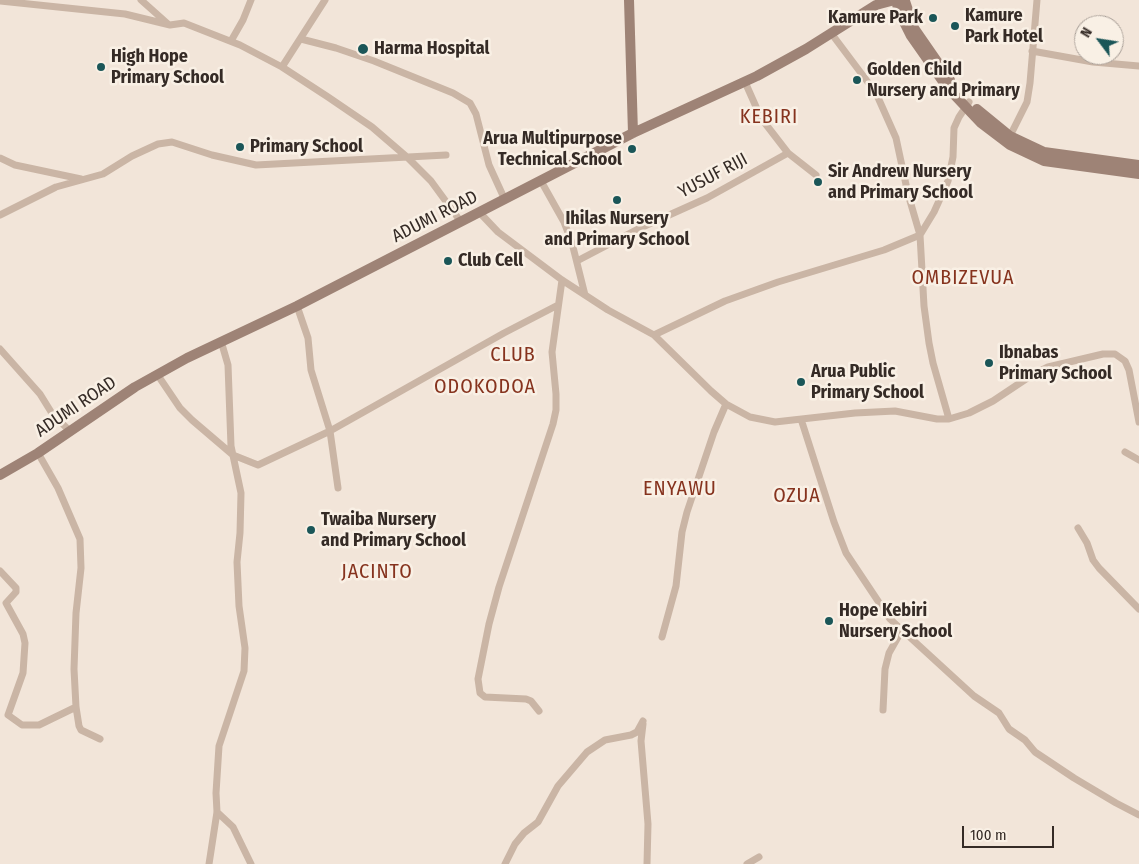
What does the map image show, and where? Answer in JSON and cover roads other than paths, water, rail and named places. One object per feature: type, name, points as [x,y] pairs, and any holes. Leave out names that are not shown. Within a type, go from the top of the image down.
[{"type":"main road","points":[[629,0],[634,133]]},
{"type":"main road","points":[[898,1],[950,81],[981,123],[1010,145],[1044,161],[1139,174]]},
{"type":"main road","name":"ADUMI ROAD","points":[[0,475],[38,453],[157,374],[221,341],[297,306],[634,133],[745,82],[832,33],[878,2],[898,1]]},
{"type":"main road","points":[[967,104],[1010,136],[1044,152],[1061,156],[1139,165]]},
{"type":"street","points":[[141,0],[170,25]]},
{"type":"street","points":[[230,41],[243,20],[251,0]]},
{"type":"street","points":[[282,68],[325,0]]},
{"type":"street","points":[[1010,136],[1026,102],[1030,83],[1037,0]]},
{"type":"street","points":[[0,2],[125,14],[170,25],[184,23],[240,45],[282,68],[372,127],[431,180],[461,222]]},
{"type":"street","points":[[832,33],[876,93],[896,138],[908,194],[920,235],[924,306],[929,343],[949,419]]},
{"type":"street","points":[[301,39],[374,61],[453,93],[470,103],[476,114],[489,165],[505,200]]},
{"type":"street","points":[[1032,51],[1092,62],[1139,66]]},
{"type":"street","points":[[745,82],[761,118],[788,153],[816,174]]},
{"type":"street","points":[[654,335],[725,302],[778,282],[884,250],[920,235],[934,212],[948,181],[954,157],[954,128],[967,104]]},
{"type":"street","points":[[0,215],[56,187],[103,174],[148,148],[172,142],[212,155],[256,165],[446,155]]},
{"type":"street","name":"YUSUF RIJI","points":[[577,261],[638,229],[707,198],[788,153]]},
{"type":"street","points":[[0,158],[14,165],[86,180]]},
{"type":"street","points":[[541,181],[564,222],[572,243],[585,295]]},
{"type":"street","points":[[480,213],[498,232],[562,280],[608,310],[654,335],[677,360],[726,404],[750,417],[775,422],[854,413],[895,411],[937,419],[949,419],[968,413],[993,401],[1048,366],[1103,354],[1114,354],[1125,361],[1129,370],[1139,422]]},
{"type":"street","points":[[539,711],[531,701],[526,699],[485,697],[480,693],[478,678],[499,587],[556,410],[552,352],[562,280]]},
{"type":"street","points":[[157,374],[180,408],[220,445],[233,455],[258,465],[330,431],[558,304]]},
{"type":"street","points":[[297,306],[308,338],[311,370],[330,431],[338,488]]},
{"type":"street","points":[[209,864],[217,812],[218,746],[244,671],[245,648],[239,606],[237,562],[241,493],[231,446],[228,365],[221,341]]},
{"type":"street","points":[[0,349],[40,394],[52,415],[70,431]]},
{"type":"street","points":[[662,636],[676,586],[682,532],[687,512],[714,432],[726,404]]},
{"type":"street","points":[[801,419],[846,553],[880,606],[902,630],[974,696],[999,713],[1009,729],[1025,740],[1035,752],[1116,804],[1139,815]]},
{"type":"street","points":[[1124,452],[1139,460]]},
{"type":"street","points":[[38,453],[58,488],[81,545],[74,669],[76,707],[79,726],[82,730],[100,740]]},
{"type":"street","points":[[1078,528],[1087,543],[1093,560],[1099,568],[1139,609]]},
{"type":"street","points":[[0,571],[16,588],[16,592],[6,603],[23,634],[25,643],[23,673],[8,715],[22,725],[39,725],[76,707]]},
{"type":"street","points":[[883,710],[884,669],[889,653],[902,630]]},
{"type":"street","points":[[505,864],[514,844],[538,822],[558,786],[587,752],[604,740],[631,735],[636,732],[643,721],[641,741],[648,824],[647,864]]},
{"type":"street","points":[[217,812],[233,826],[251,864]]},
{"type":"street","points":[[747,864],[759,857]]},
{"type":"place","name":"Kamure Park","points":[[933,18]]},
{"type":"place","name":"Kamure Park Hotel","points":[[955,26]]},
{"type":"place","name":"Harma Hospital","points":[[363,49]]},
{"type":"place","name":"High Hope Primary School","points":[[101,67]]},
{"type":"place","name":"Golden Child Nursery and Primary","points":[[857,80]]},
{"type":"place","name":"Primary School","points":[[240,147]]},
{"type":"place","name":"Arua Multipurpose Technical School","points":[[632,149]]},
{"type":"place","name":"Sir Andrew Nursery and Primary School","points":[[818,182]]},
{"type":"place","name":"Ihilas Nursery and Primary School","points":[[617,200]]},
{"type":"place","name":"Club Cell","points":[[448,261]]},
{"type":"place","name":"Ibnabas Primary School","points":[[989,363]]},
{"type":"place","name":"Arua Public Primary School","points":[[801,382]]},
{"type":"place","name":"Twaiba Nursery and Primary School","points":[[311,530]]},
{"type":"place","name":"Hope Kebiri Nursery School","points":[[829,621]]},
{"type":"district","name":"KEBIRI","points":[[769,117]]},
{"type":"district","name":"OMBIZEVUA","points":[[963,278]]},
{"type":"district","name":"CLUB","points":[[513,355]]},
{"type":"district","name":"ODOKODOA","points":[[485,387]]},
{"type":"district","name":"ENYAWU","points":[[680,489]]},
{"type":"district","name":"OZUA","points":[[797,496]]},
{"type":"district","name":"JACINTO","points":[[377,572]]}]
